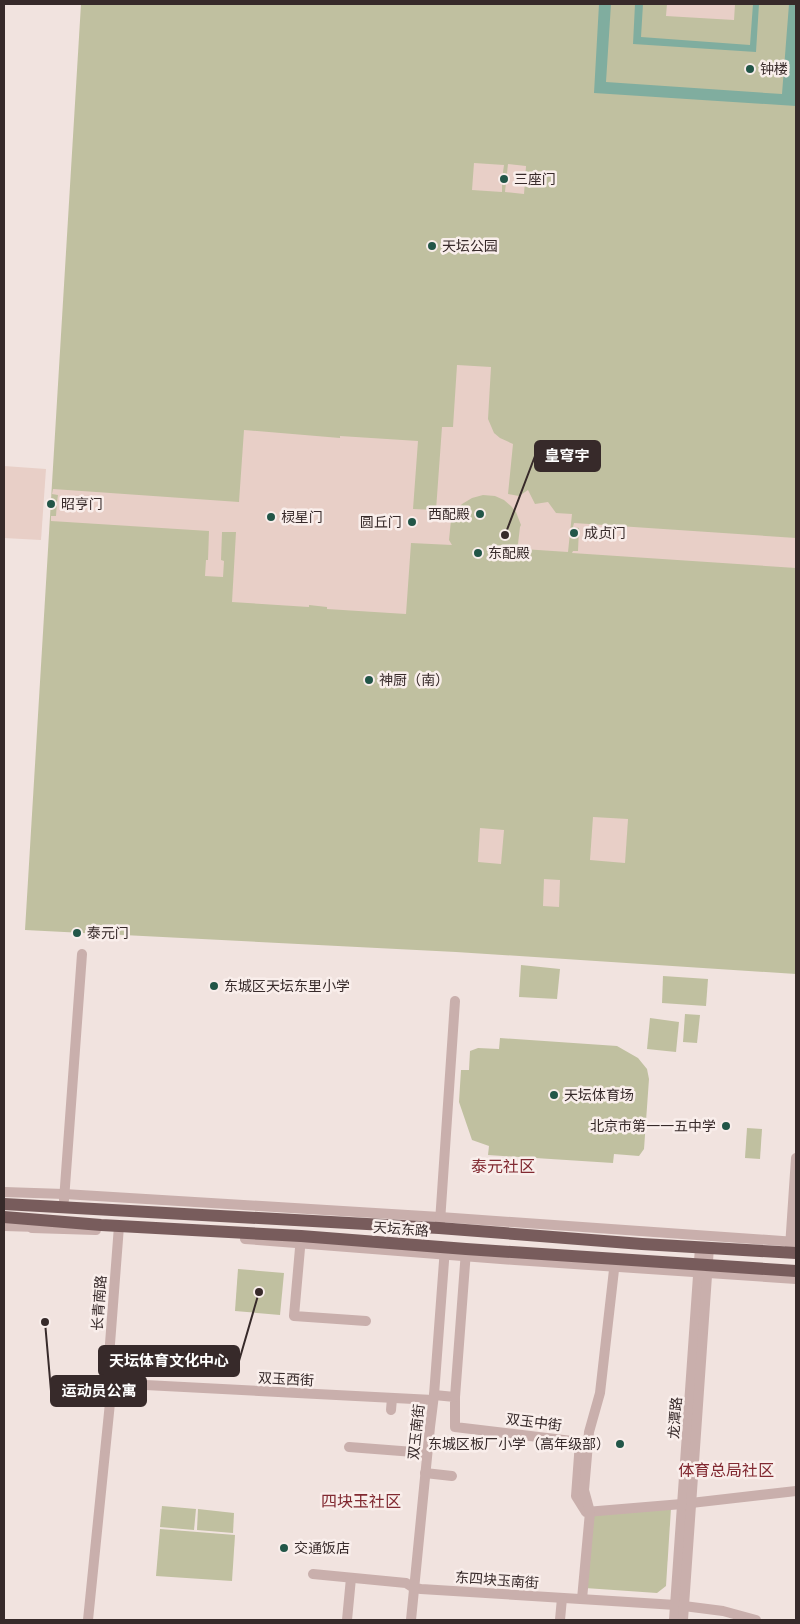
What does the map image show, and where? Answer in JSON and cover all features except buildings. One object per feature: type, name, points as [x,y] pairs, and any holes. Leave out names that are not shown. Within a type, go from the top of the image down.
[{"type":"main road","name":"天坛东路","points":[[4,1204],[440,1223],[642,1244],[704,1247],[793,1247]]},
{"type":"main road","name":"天坛东路","points":[[4,1217],[74,1222],[119,1228],[301,1239],[466,1253],[703,1269],[796,1271]]},
{"type":"street","points":[[4,1192],[63,1207],[82,954]]},
{"type":"street","points":[[440,1223],[455,1001]]},
{"type":"street","points":[[4,1192],[64,1194],[440,1223],[793,1247],[796,1158]]},
{"type":"street","points":[[32,1228],[74,1222]]},
{"type":"street","points":[[4,1226],[32,1228],[119,1228]]},
{"type":"street","name":"长青南路","points":[[88,1620],[109,1383],[119,1228]]},
{"type":"street","points":[[301,1239],[294,1316],[366,1321]]},
{"type":"street","name":"龙潭路","points":[[683,1620],[680,1605],[704,1247]]},
{"type":"street","name":"双玉南街","points":[[411,1620],[434,1398],[445,1251]]},
{"type":"street","points":[[434,1398],[455,1397],[466,1253]]},
{"type":"street","points":[[582,1598],[590,1512],[584,1490],[589,1432],[600,1393],[615,1263]]},
{"type":"street","points":[[703,1269],[796,1279]]},
{"type":"street","name":"双玉西街","points":[[109,1383],[392,1398],[434,1398]]},
{"type":"street","name":"双玉中街","points":[[455,1397],[455,1427],[580,1442],[576,1496],[586,1512],[590,1512]]},
{"type":"street","points":[[391,1410],[392,1398]]},
{"type":"street","points":[[349,1447],[427,1453]]},
{"type":"street","points":[[425,1473],[452,1476]]},
{"type":"street","points":[[590,1512],[687,1504],[796,1491]]},
{"type":"street","name":"东四块玉南街","points":[[313,1574],[406,1583],[414,1588],[680,1605],[723,1611],[756,1620]]},
{"type":"street","points":[[347,1620],[351,1578]]},
{"type":"street","points":[[560,1620],[562,1598]]},
{"type":"street","name":"龙潭路","points":[[674,1620],[680,1605]]},
{"type":"shaded area","name":"天坛公园","points":[[81,4],[796,4],[796,974],[456,952],[25,930]]},
{"type":"shaded area","points":[[599,4],[611,4],[606,82],[782,94],[789,4],[796,4],[796,106],[594,93]]},
{"type":"shaded area","points":[[635,4],[643,4],[641,37],[750,45],[753,4],[759,4],[756,52],[633,44]]},
{"type":"shaded area","points":[[667,4],[735,4],[734,20],[666,16]]},
{"type":"shaded area","points":[[474,163],[504,165],[502,192],[472,190]]},
{"type":"shaded area","points":[[508,164],[526,166],[524,194],[505,192]]},
{"type":"shaded area","points":[[457,365],[491,367],[488,419],[494,433],[513,444],[508,494],[519,496],[528,490],[535,504],[548,502],[556,513],[572,514],[568,552],[523,549],[518,544],[521,525],[516,512],[511,506],[495,496],[483,495],[472,498],[455,511],[451,520],[449,540],[452,545],[411,543],[406,614],[327,609],[327,607],[309,605],[309,607],[232,602],[236,532],[222,532],[221,560],[224,561],[223,577],[205,576],[206,560],[208,560],[209,531],[51,521],[51,516],[56,516],[58,495],[52,494],[53,489],[239,502],[244,430],[340,438],[340,436],[418,441],[413,509],[436,510],[442,427],[453,427]]},
{"type":"shaded area","points":[[4,466],[46,469],[41,540],[4,538]]},
{"type":"shaded area","points":[[574,523],[796,538],[796,568],[572,553],[573,551],[578,551],[579,528],[573,527]]},
{"type":"shaded area","points":[[593,817],[628,819],[625,863],[590,860]]},
{"type":"shaded area","points":[[480,828],[504,830],[501,864],[478,862]]},
{"type":"shaded area","points":[[544,879],[560,880],[559,907],[543,906]]},
{"type":"shaded area","points":[[521,965],[560,969],[557,999],[519,997]]},
{"type":"shaded area","points":[[663,976],[708,979],[706,1006],[662,1003]]},
{"type":"shaded area","points":[[685,1014],[700,1015],[697,1043],[683,1042]]},
{"type":"shaded area","points":[[650,1018],[679,1022],[676,1052],[647,1049]]},
{"type":"shaded area","name":"天坛体育场","points":[[500,1038],[617,1046],[638,1058],[647,1069],[649,1079],[644,1149],[639,1156],[614,1154],[613,1163],[488,1155],[489,1146],[472,1140],[459,1102],[461,1070],[469,1070],[470,1051],[478,1048],[499,1049]]},
{"type":"shaded area","points":[[747,1128],[762,1129],[760,1159],[745,1158]]},
{"type":"shaded area","points":[[238,1269],[284,1273],[280,1315],[235,1311]]},
{"type":"shaded area","points":[[162,1506],[196,1509],[194,1530],[160,1527]]},
{"type":"shaded area","points":[[671,1508],[666,1586],[657,1593],[585,1588],[594,1514]]},
{"type":"shaded area","points":[[198,1509],[234,1513],[233,1533],[197,1530]]},
{"type":"shaded area","points":[[160,1529],[235,1535],[232,1581],[156,1576]]},
{"type":"place","name":"钟楼","points":[[750,69]]},
{"type":"place","name":"三座门","points":[[504,179]]},
{"type":"place","name":"天坛公园","points":[[432,246]]},
{"type":"place","name":"昭亨门","points":[[51,504]]},
{"type":"place","name":"西配殿","points":[[480,514]]},
{"type":"place","name":"棂星门","points":[[271,517]]},
{"type":"place","name":"圆丘门","points":[[412,522]]},
{"type":"place","name":"成贞门","points":[[574,533]]},
{"type":"place","name":"皇穹宇","points":[[505,535]]},
{"type":"place","name":"东配殿","points":[[478,553]]},
{"type":"place","name":"神厨（南）","points":[[369,680]]},
{"type":"place","name":"泰元门","points":[[77,933]]},
{"type":"place","name":"东城区天坛东里小学","points":[[214,986]]},
{"type":"place","name":"天坛体育场","points":[[554,1095]]},
{"type":"place","name":"北京市第一一五中学","points":[[726,1126]]},
{"type":"place","name":"天坛体育文化中心","points":[[259,1292]]},
{"type":"place","name":"运动员公寓","points":[[45,1322]]},
{"type":"place","name":"东城区板厂小学（高年级部）","points":[[620,1444]]},
{"type":"place","name":"交通饭店","points":[[284,1548]]},
{"type":"district","name":"泰元社区","points":[[503,1166]]},
{"type":"district","name":"体育总局社区","points":[[726,1470]]},
{"type":"district","name":"四块玉社区","points":[[361,1501]]}]
